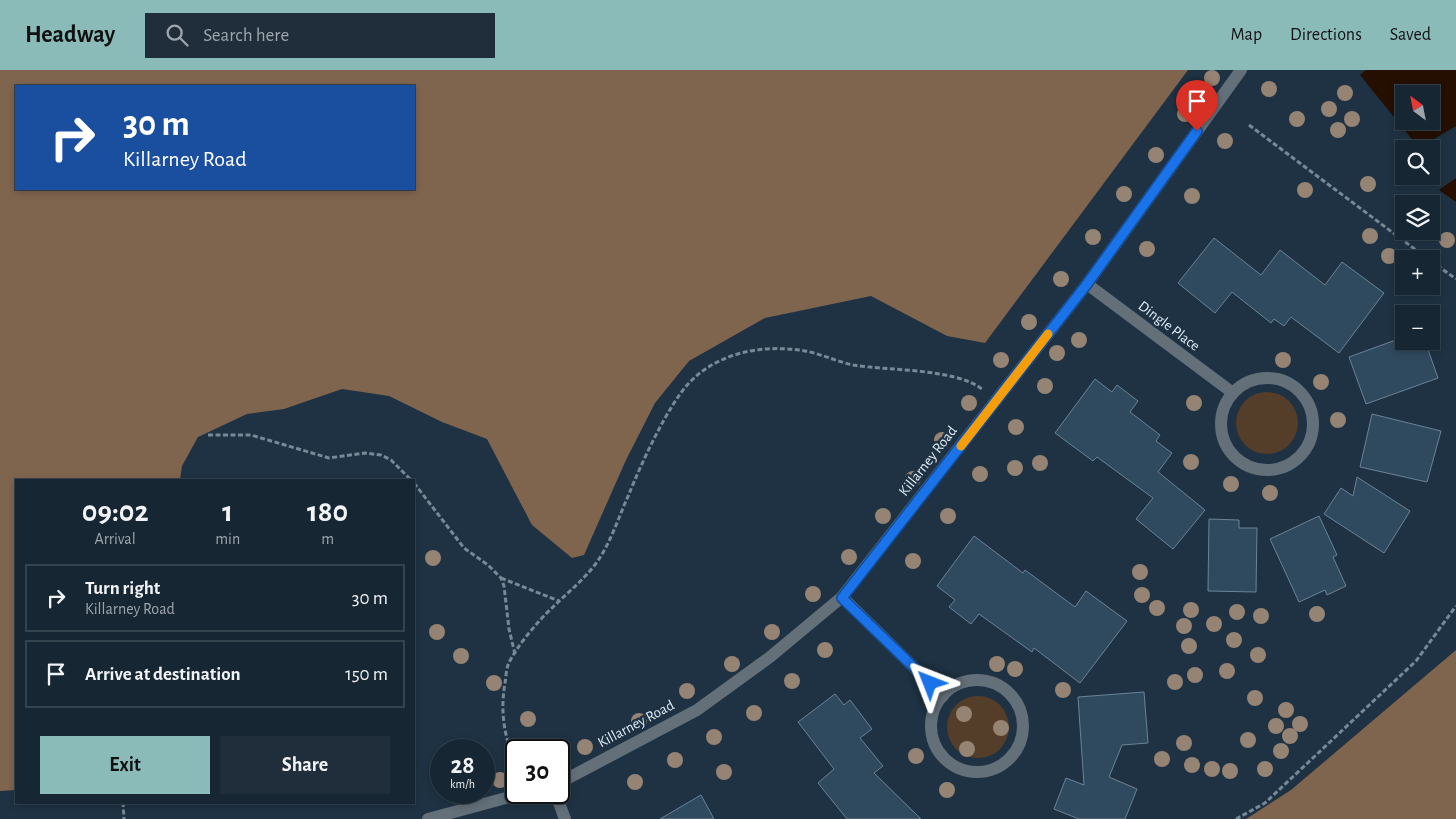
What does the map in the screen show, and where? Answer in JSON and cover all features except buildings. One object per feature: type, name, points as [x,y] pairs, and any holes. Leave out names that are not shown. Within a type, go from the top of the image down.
[{"type":"street","name":"Killarney Road","points":[[570,777],[697,710],[770,657],[842,598],[1087,284],[1241,70]]},
{"type":"street","name":"Dingle Place","points":[[1087,284],[1233,393]]},
{"type":"street","points":[[1274,378],[1289,383],[1301,392],[1310,405],[1313,427],[1306,448],[1296,460],[1283,467],[1268,470],[1253,468],[1239,460],[1229,450],[1222,436],[1221,420],[1224,406],[1233,393],[1252,381],[1274,378]]},
{"type":"street","points":[[842,598],[942,696]]},
{"type":"street","points":[[984,680],[999,685],[1011,695],[1020,708],[1024,722],[1022,737],[1016,751],[1006,762],[993,770],[978,773],[963,770],[949,763],[938,752],[932,739],[931,723],[934,709],[942,696],[955,686],[969,681],[984,680]]},
{"type":"street","points":[[428,819],[505,798]]},
{"type":"street","points":[[559,804],[565,819]]},
{"type":"path","points":[[1249,125],[1417,250]]},
{"type":"path","points":[[1440,267],[1456,279]]},
{"type":"path","points":[[506,739],[502,701],[508,665],[551,609],[576,586],[597,562],[613,531],[634,479],[669,412],[690,382],[723,358],[766,349],[800,350],[852,364],[959,378],[972,382],[996,400]]},
{"type":"path","points":[[208,435],[251,435],[329,458],[365,452],[381,455],[392,460],[411,479]]},
{"type":"path","points":[[415,484],[464,548],[488,565],[501,578],[560,601]]},
{"type":"path","points":[[501,578],[504,586],[509,629],[515,654]]},
{"type":"path","points":[[1236,819],[1265,803],[1416,661],[1456,606]]},
{"type":"path","points":[[123,804],[124,819]]},
{"type":"shaded area","points":[[0,70],[1188,70],[985,343],[947,336],[871,296],[765,318],[689,361],[655,403],[626,460],[584,555],[572,558],[532,525],[487,439],[442,422],[389,396],[342,389],[284,409],[247,414],[198,437],[182,466],[180,479],[15,479],[15,790],[0,791]]},
{"type":"shaded area","points":[[1366,70],[1456,70],[1456,126],[1432,140],[1413,140],[1404,130],[1440,130],[1440,85],[1395,85],[1395,118],[1360,75]]},
{"type":"shaded area","points":[[1456,178],[1456,202],[1439,190]]},
{"type":"shaded area","points":[[1261,392],[1273,392],[1289,401],[1296,411],[1298,423],[1296,435],[1289,445],[1273,454],[1261,454],[1250,449],[1241,440],[1236,429],[1236,417],[1241,406],[1250,397]]},
{"type":"shaded area","points":[[1456,650],[1456,819],[1246,819],[1291,790]]},
{"type":"shaded area","points":[[972,696],[984,696],[1000,705],[1007,715],[1009,727],[1007,739],[1000,749],[984,758],[972,758],[961,753],[952,744],[947,733],[947,721],[952,710],[961,701]]},
{"type":"slow traffic","points":[[961,446],[1048,334]]},
{"type":"route","points":[[930,683],[842,598],[1087,284],[1197,131]]}]
